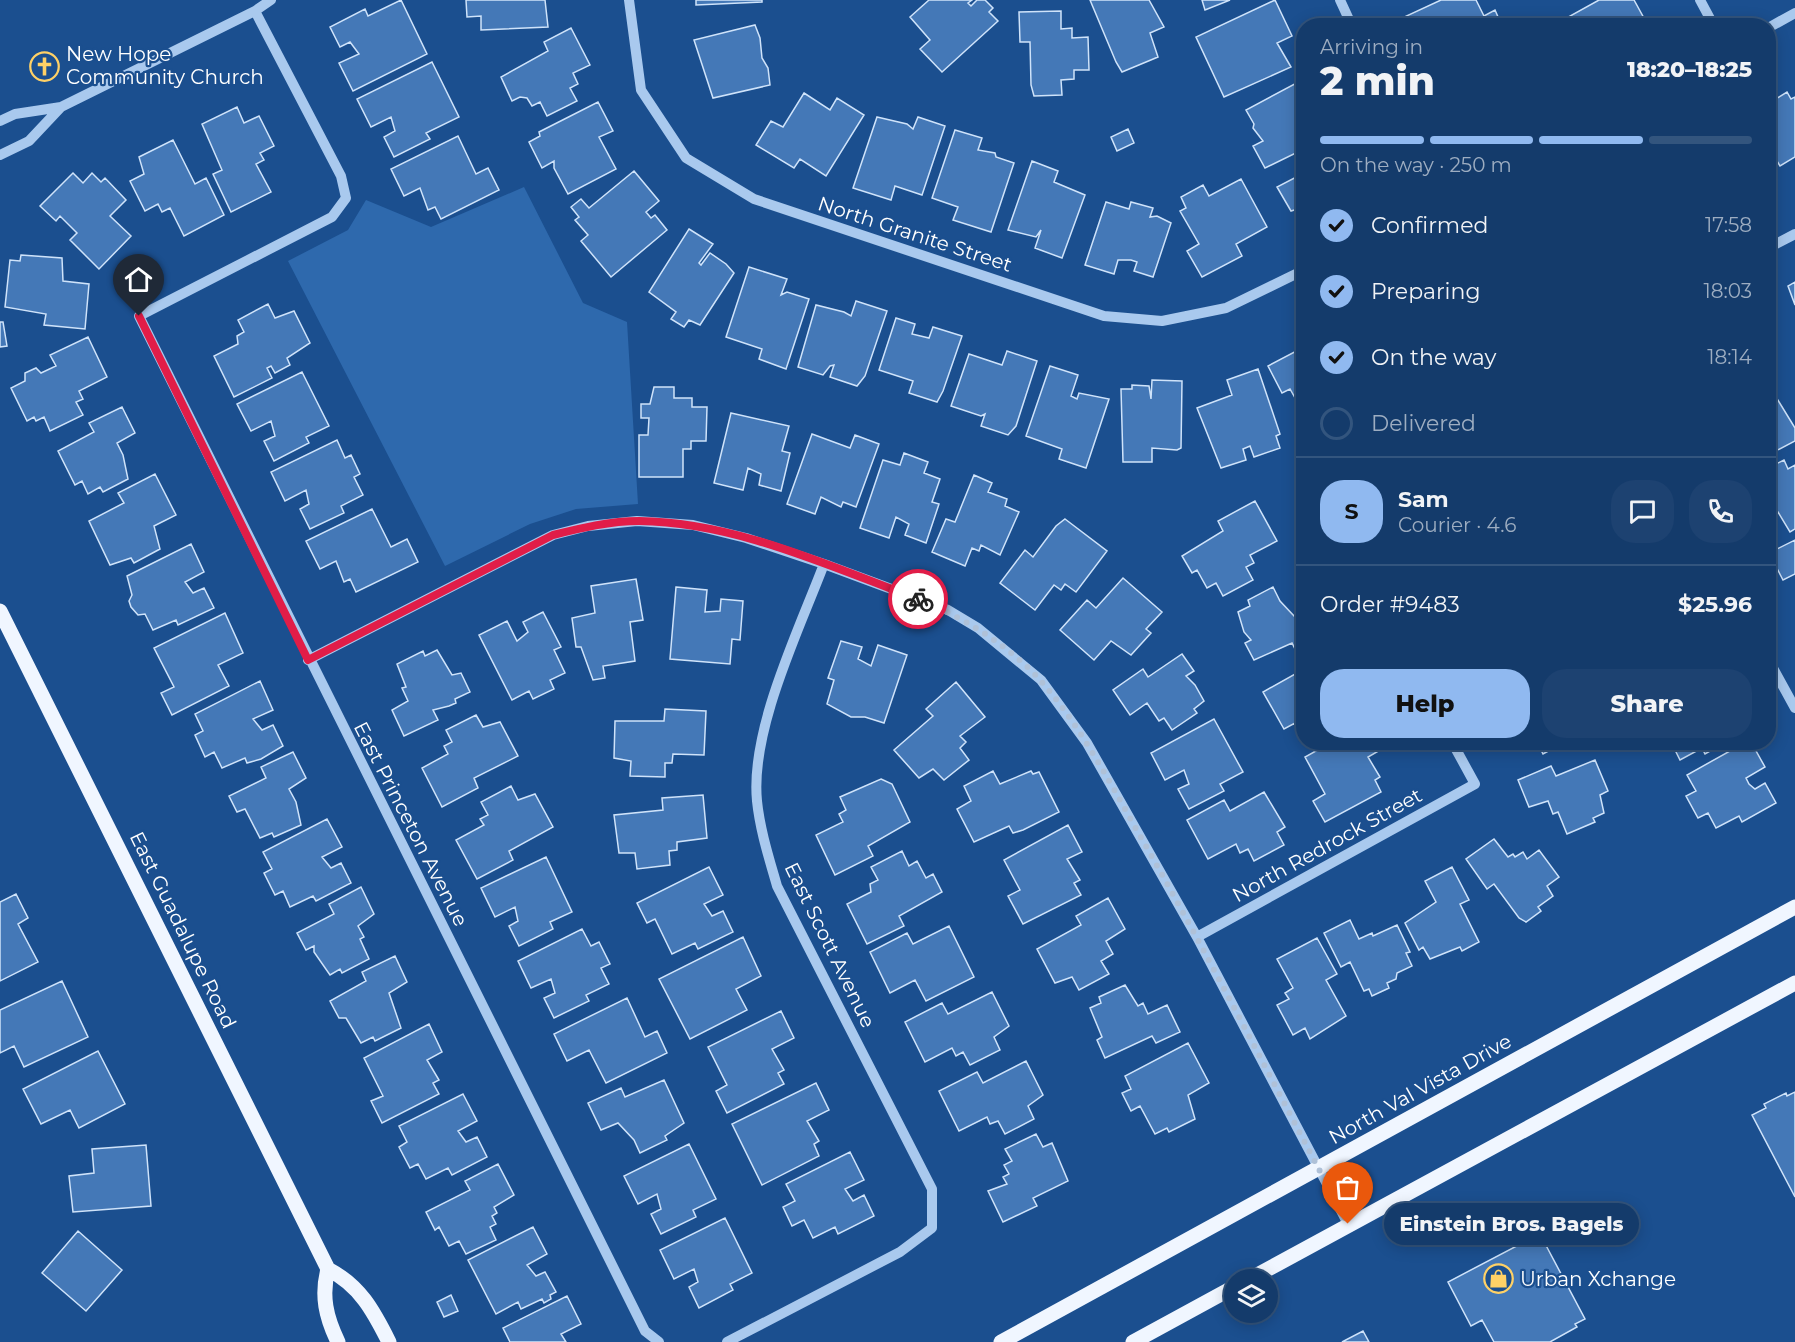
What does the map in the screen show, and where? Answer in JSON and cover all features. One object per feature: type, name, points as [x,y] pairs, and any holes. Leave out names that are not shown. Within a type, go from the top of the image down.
[{"type":"main road","name":"East Guadalupe Road","points":[[0,611],[328,1269]]},
{"type":"main road","name":"North Val Vista Drive","points":[[1001,1342],[1795,907]]},
{"type":"main road","points":[[1268,1269],[1795,982]]},
{"type":"main road","points":[[338,1342],[324,1305],[324,1285],[328,1269],[345,1278],[360,1292],[389,1342]]},
{"type":"main road","points":[[1133,1342],[1224,1292]]},
{"type":"street","points":[[0,121],[15,114],[62,107],[255,11],[271,0]]},
{"type":"street","name":"North Granite Street","points":[[629,0],[641,90],[686,158],[754,199],[1104,316],[1162,321],[1226,308],[1296,274]]},
{"type":"street","points":[[1340,0],[1348,18]]},
{"type":"street","points":[[1700,0],[1710,18]]},
{"type":"street","name":"East Princeton Avenue","points":[[255,11],[341,176],[346,198],[332,217],[139,316],[308,660],[645,1332],[659,1342]]},
{"type":"street","points":[[1776,24],[1795,13]]},
{"type":"street","points":[[0,155],[29,141],[62,107]]},
{"type":"street","points":[[1776,244],[1795,234]]},
{"type":"street","points":[[308,660],[553,535],[588,526],[637,521],[693,525],[746,538],[948,610],[978,628],[1041,680],[1088,743],[1197,937],[1348,1224]]},
{"type":"street","name":"East Scott Avenue","points":[[727,1342],[900,1252],[932,1228],[932,1189],[777,886],[764,844],[757,799],[760,748],[773,702],[824,564]]},
{"type":"street","points":[[1776,673],[1795,708]]},
{"type":"street","name":"North Redrock Street","points":[[1197,937],[1474,784],[1456,750]]},
{"type":"shaded area","points":[[524,187],[583,303],[627,322],[638,504],[576,509],[530,524],[445,566],[288,261],[348,230],[366,200],[431,227]]},
{"type":"building","points":[[401,0],[427,54],[353,91],[339,63],[359,54],[350,42],[340,47],[330,27],[365,9],[368,16]]},
{"type":"building","points":[[466,0],[545,0],[548,27],[481,30],[481,16],[467,17]]},
{"type":"building","points":[[696,0],[762,0],[762,2],[696,5]]},
{"type":"building","points":[[929,0],[972,0],[968,3],[971,6],[977,0],[985,0],[993,8],[989,12],[998,21],[942,72],[920,49],[930,40],[910,17]]},
{"type":"building","points":[[1090,0],[1149,0],[1164,27],[1150,33],[1158,57],[1122,72]]},
{"type":"building","points":[[1202,0],[1230,0],[1205,10]]},
{"type":"building","points":[[1275,0],[1292,36],[1277,43],[1291,67],[1224,97],[1196,37]]},
{"type":"building","points":[[1441,0],[1476,0],[1484,16],[1495,10],[1498,18],[1402,18]]},
{"type":"building","points":[[1599,0],[1634,0],[1644,18],[1566,18]]},
{"type":"building","points":[[1061,11],[1061,29],[1072,28],[1072,38],[1088,37],[1089,70],[1074,70],[1074,79],[1061,80],[1062,95],[1034,96],[1031,85],[1030,42],[1020,42],[1019,12]]},
{"type":"building","points":[[755,25],[760,38],[762,58],[768,68],[770,85],[713,98],[694,40]]},
{"type":"building","points":[[571,28],[590,65],[573,73],[578,84],[570,88],[577,101],[547,116],[540,102],[532,106],[527,98],[520,97],[512,101],[501,77],[548,51],[544,42]]},
{"type":"building","points":[[432,62],[459,117],[426,133],[430,139],[394,157],[384,137],[395,131],[391,117],[371,127],[357,99]]},
{"type":"building","points":[[1296,83],[1296,153],[1265,168],[1253,146],[1263,141],[1253,128],[1254,124],[1246,110]]},
{"type":"building","points":[[1787,92],[1791,99],[1795,97],[1795,157],[1780,166],[1776,159],[1776,99]]},
{"type":"building","points":[[804,93],[830,110],[837,98],[864,115],[826,176],[800,159],[794,168],[756,145],[771,121],[783,127]]},
{"type":"building","points":[[598,102],[613,131],[599,137],[616,169],[568,194],[554,168],[554,161],[542,168],[529,142],[540,136],[539,132]]},
{"type":"building","points":[[237,107],[244,123],[259,116],[274,146],[260,153],[264,160],[256,164],[271,192],[231,212],[213,174],[222,170],[202,124]]},
{"type":"building","points":[[877,117],[907,124],[913,129],[918,117],[945,126],[922,195],[895,186],[891,200],[853,188]]},
{"type":"building","points":[[1128,129],[1134,143],[1117,151],[1111,137]]},
{"type":"building","points":[[955,130],[982,138],[978,150],[995,153],[996,157],[1014,163],[991,232],[953,220],[958,207],[932,198]]},
{"type":"building","points":[[458,136],[476,174],[488,168],[499,190],[441,219],[435,207],[428,210],[420,188],[404,196],[391,169]]},
{"type":"building","points":[[173,140],[195,184],[206,178],[224,215],[184,236],[170,208],[162,212],[158,204],[145,211],[130,181],[144,174],[139,157]]},
{"type":"building","points":[[1032,161],[1058,171],[1054,182],[1085,195],[1062,258],[1035,248],[1041,230],[1036,237],[1008,230]]},
{"type":"building","points":[[634,171],[659,201],[646,212],[651,218],[655,215],[667,230],[611,277],[581,241],[588,235],[575,220],[579,217],[571,207],[581,199],[589,208]]},
{"type":"building","points":[[73,173],[83,183],[92,173],[101,182],[105,178],[126,200],[110,216],[131,236],[99,269],[70,240],[77,233],[60,216],[56,221],[40,206]]},
{"type":"building","points":[[1296,177],[1296,209],[1291,211],[1277,187]]},
{"type":"building","points":[[1241,179],[1267,227],[1236,244],[1242,256],[1202,277],[1187,251],[1199,244],[1180,211],[1186,208],[1181,197],[1203,185],[1209,196]]},
{"type":"building","points":[[1106,202],[1129,209],[1131,202],[1153,208],[1150,217],[1157,216],[1171,223],[1153,277],[1134,271],[1137,262],[1131,260],[1118,260],[1114,274],[1085,265]]},
{"type":"building","points":[[689,229],[713,244],[699,263],[701,265],[710,253],[734,273],[700,325],[689,320],[684,327],[671,319],[676,312],[649,292]]},
{"type":"building","points":[[21,255],[62,258],[63,281],[89,284],[85,329],[44,325],[46,314],[5,307],[10,260],[20,261]]},
{"type":"building","points":[[749,267],[787,279],[781,295],[787,292],[809,299],[786,369],[759,359],[762,349],[726,337]]},
{"type":"building","points":[[1795,282],[1795,305],[1788,286]]},
{"type":"building","points":[[856,301],[887,311],[865,376],[857,386],[830,377],[834,365],[830,366],[823,375],[798,367],[816,305],[851,316]]},
{"type":"building","points":[[268,304],[275,318],[294,311],[310,343],[287,358],[290,365],[275,373],[271,366],[267,368],[272,378],[234,397],[214,356],[238,344],[237,336],[244,332],[238,320]]},
{"type":"building","points":[[896,318],[915,324],[912,334],[929,338],[933,327],[962,336],[937,402],[909,393],[913,381],[879,370]]},
{"type":"building","points":[[0,322],[3,322],[7,346],[0,347]]},
{"type":"building","points":[[88,337],[107,377],[79,391],[83,399],[76,402],[83,415],[50,431],[44,417],[36,421],[34,417],[27,421],[11,388],[25,381],[25,373],[36,368],[41,373],[56,366],[50,355]]},
{"type":"building","points":[[1007,351],[1037,361],[1016,426],[1008,435],[981,426],[985,414],[981,416],[951,406],[969,354],[1002,365]]},
{"type":"building","points":[[1296,351],[1296,400],[1290,389],[1282,393],[1268,366]]},
{"type":"building","points":[[1050,366],[1078,375],[1071,396],[1077,399],[1079,393],[1109,399],[1086,468],[1059,459],[1062,449],[1026,436]]},
{"type":"building","points":[[1258,369],[1280,434],[1276,436],[1280,448],[1254,457],[1250,446],[1243,449],[1246,460],[1221,468],[1197,408],[1232,395],[1227,380]]},
{"type":"building","points":[[302,372],[329,426],[306,437],[309,443],[274,461],[264,441],[275,436],[271,421],[251,431],[237,404]]},
{"type":"building","points":[[1152,380],[1182,381],[1181,448],[1177,450],[1152,448],[1152,462],[1123,462],[1121,389],[1132,389],[1132,385],[1149,386],[1151,399]]},
{"type":"building","points":[[654,387],[674,387],[674,398],[692,398],[692,407],[707,407],[706,441],[691,441],[691,449],[683,449],[683,477],[639,477],[639,435],[648,435],[649,418],[641,418],[641,404],[650,404]]},
{"type":"building","points":[[1776,397],[1795,428],[1795,441],[1776,451]]},
{"type":"building","points":[[122,407],[135,433],[117,443],[123,455],[128,479],[103,492],[100,487],[88,494],[82,481],[75,485],[58,451],[94,432],[89,423]]},
{"type":"building","points":[[731,413],[789,426],[782,451],[790,453],[781,491],[759,485],[761,474],[748,468],[743,490],[714,483]]},
{"type":"building","points":[[812,434],[850,448],[855,435],[879,444],[856,507],[843,502],[841,507],[821,497],[815,514],[787,504]]},
{"type":"building","points":[[337,440],[345,458],[351,455],[360,474],[354,477],[363,495],[341,506],[344,513],[310,529],[300,509],[309,504],[306,490],[285,501],[271,472]]},
{"type":"building","points":[[904,453],[928,462],[924,473],[940,479],[932,502],[939,504],[926,543],[905,535],[909,524],[896,517],[889,538],[860,528],[883,460],[900,465]]},
{"type":"building","points":[[1784,460],[1788,469],[1795,465],[1795,529],[1790,532],[1778,512],[1776,513],[1776,464]]},
{"type":"building","points":[[155,474],[176,515],[154,526],[160,549],[134,563],[131,558],[110,565],[89,521],[124,503],[118,493]]},
{"type":"building","points":[[974,475],[992,483],[988,492],[1007,499],[1005,506],[1019,512],[1000,555],[981,545],[979,551],[972,548],[965,566],[932,552],[946,519],[955,522]]},
{"type":"building","points":[[1255,501],[1277,541],[1250,555],[1254,563],[1246,567],[1253,580],[1223,596],[1216,583],[1207,588],[1197,570],[1192,573],[1182,556],[1223,531],[1218,521]]},
{"type":"building","points":[[372,509],[391,547],[407,539],[418,562],[356,592],[350,579],[344,582],[336,561],[320,569],[306,541]]},
{"type":"building","points":[[1065,519],[1107,551],[1076,592],[1065,584],[1061,590],[1054,585],[1035,610],[1000,583],[1025,550],[1033,557],[1056,526]]},
{"type":"building","points":[[1795,540],[1795,574],[1783,580],[1776,566],[1776,550]]},
{"type":"building","points":[[191,544],[204,572],[185,582],[193,593],[204,588],[214,608],[178,625],[176,620],[153,630],[145,614],[138,615],[131,607],[129,601],[132,595],[127,576]]},
{"type":"building","points":[[1123,578],[1162,612],[1146,629],[1151,633],[1131,655],[1111,641],[1094,660],[1060,630],[1087,600],[1096,608]]},
{"type":"building","points":[[636,579],[643,620],[630,622],[635,661],[603,666],[605,678],[593,680],[581,647],[576,647],[572,618],[595,613],[591,586]]},
{"type":"building","points":[[676,587],[707,590],[705,612],[720,611],[721,599],[743,601],[740,640],[732,639],[730,664],[670,659]]},
{"type":"building","points":[[1273,587],[1280,601],[1296,618],[1296,651],[1292,643],[1254,660],[1245,643],[1251,640],[1244,632],[1238,612],[1250,606],[1248,600]]},
{"type":"building","points":[[543,612],[561,647],[554,650],[565,673],[550,680],[554,689],[533,699],[529,691],[512,700],[479,635],[507,621],[517,641],[528,632],[523,622]]},
{"type":"building","points":[[225,613],[243,653],[218,665],[229,686],[172,715],[161,693],[174,687],[154,648]]},
{"type":"building","points":[[841,641],[862,647],[858,659],[871,666],[878,645],[907,655],[884,723],[865,717],[851,717],[827,704],[834,680],[828,678]]},
{"type":"building","points":[[437,650],[452,675],[461,673],[470,692],[455,699],[456,703],[433,710],[438,720],[404,736],[392,710],[408,701],[402,688],[406,687],[397,664],[423,651],[425,656]]},
{"type":"building","points":[[1182,654],[1194,671],[1186,676],[1195,685],[1204,701],[1194,709],[1197,713],[1172,730],[1164,718],[1159,721],[1147,703],[1130,715],[1113,690],[1143,669],[1148,677]]},
{"type":"building","points":[[1296,673],[1296,725],[1295,723],[1284,729],[1263,692]]},
{"type":"building","points":[[260,681],[273,710],[253,719],[262,730],[273,725],[283,746],[261,759],[247,763],[245,758],[222,768],[214,752],[205,757],[195,735],[203,731],[195,714]]},
{"type":"building","points":[[956,682],[985,717],[960,736],[966,742],[960,748],[969,760],[944,780],[933,769],[919,778],[894,750],[933,716],[926,709]]},
{"type":"building","points":[[665,709],[706,711],[704,755],[673,754],[672,763],[665,763],[665,777],[630,776],[631,761],[614,758],[615,721],[664,721]]},
{"type":"building","points":[[476,715],[483,727],[500,722],[518,756],[474,778],[478,788],[442,807],[422,768],[448,754],[444,746],[452,742],[446,730]]},
{"type":"building","points":[[1214,719],[1243,772],[1220,784],[1224,791],[1189,809],[1178,789],[1189,784],[1184,770],[1165,780],[1151,753]]},
{"type":"building","points":[[1318,750],[1380,750],[1368,757],[1380,777],[1375,780],[1381,792],[1325,822],[1313,801],[1325,794],[1305,757]]},
{"type":"building","points":[[1675,750],[1698,750],[1680,760]]},
{"type":"building","points":[[1732,750],[1755,750],[1765,767],[1746,778],[1755,789],[1765,783],[1776,803],[1742,822],[1739,816],[1716,828],[1708,813],[1698,818],[1686,796],[1696,791],[1687,775]]},
{"type":"building","points":[[293,752],[306,778],[289,789],[296,802],[301,825],[274,837],[272,833],[260,838],[245,809],[237,812],[229,796],[266,778],[261,767]]},
{"type":"building","points":[[1595,760],[1608,791],[1600,795],[1604,813],[1593,818],[1595,822],[1567,834],[1558,812],[1553,814],[1548,801],[1529,807],[1518,780],[1551,766],[1556,776]]},
{"type":"building","points":[[993,771],[1000,784],[1031,771],[1033,774],[1039,772],[1059,812],[1023,830],[1013,833],[1009,826],[974,842],[957,809],[971,801],[964,786]]},
{"type":"building","points":[[881,779],[892,784],[910,822],[868,846],[873,856],[835,875],[816,835],[843,822],[839,814],[846,810],[840,797]]},
{"type":"building","points":[[511,786],[518,800],[535,794],[553,827],[509,851],[513,860],[477,879],[456,840],[484,825],[480,819],[488,815],[481,802]]},
{"type":"building","points":[[1264,792],[1285,827],[1277,832],[1284,845],[1254,861],[1248,849],[1240,853],[1236,844],[1208,859],[1187,820],[1224,800],[1230,811]]},
{"type":"building","points":[[703,795],[707,838],[677,842],[677,850],[669,851],[670,865],[637,869],[635,853],[619,853],[614,815],[663,810],[662,798]]},
{"type":"building","points":[[327,819],[342,847],[322,857],[331,868],[341,863],[351,883],[316,901],[313,896],[290,907],[283,891],[275,895],[264,873],[272,869],[263,852]]},
{"type":"building","points":[[1068,825],[1082,852],[1067,859],[1080,880],[1074,883],[1081,895],[1023,924],[1008,896],[1020,890],[1004,860]]},
{"type":"building","points":[[1494,839],[1508,857],[1513,854],[1515,857],[1523,852],[1527,859],[1539,850],[1559,877],[1547,886],[1553,896],[1538,907],[1541,911],[1526,922],[1519,918],[1494,884],[1487,889],[1466,859]]},
{"type":"building","points":[[902,851],[909,866],[917,861],[926,878],[933,874],[942,892],[899,916],[904,926],[867,944],[847,904],[871,892],[870,884],[878,880],[871,867]]},
{"type":"building","points":[[546,857],[572,912],[550,922],[553,929],[519,946],[509,926],[518,921],[515,907],[495,917],[481,888]]},
{"type":"building","points":[[709,867],[723,895],[704,904],[712,916],[723,911],[733,932],[698,949],[695,943],[672,954],[655,919],[647,923],[637,903]]},
{"type":"building","points":[[1452,867],[1469,900],[1460,904],[1479,942],[1462,951],[1460,947],[1430,959],[1423,947],[1419,950],[1405,923],[1436,902],[1425,881]]},
{"type":"building","points":[[361,887],[374,914],[358,926],[364,937],[360,939],[369,959],[342,973],[340,969],[330,975],[314,952],[314,946],[306,950],[297,933],[334,914],[329,904]]},
{"type":"building","points":[[16,894],[28,918],[18,924],[38,962],[0,981],[0,902]]},
{"type":"building","points":[[1108,898],[1125,929],[1106,941],[1113,954],[1101,961],[1109,974],[1079,990],[1072,977],[1055,983],[1037,949],[1081,925],[1076,916]]},
{"type":"building","points":[[1350,920],[1359,939],[1372,933],[1373,936],[1397,925],[1410,952],[1406,953],[1412,966],[1397,973],[1396,979],[1387,983],[1389,988],[1372,996],[1369,989],[1364,991],[1350,962],[1341,967],[1324,933]]},
{"type":"building","points":[[949,926],[974,977],[926,1001],[915,980],[890,993],[870,952],[907,933],[913,944]]},
{"type":"building","points":[[582,929],[591,946],[599,942],[610,964],[601,968],[609,984],[586,995],[589,1001],[554,1018],[544,998],[555,993],[551,979],[531,988],[518,961]]},
{"type":"building","points":[[743,937],[761,976],[736,989],[747,1010],[690,1039],[659,979]]},
{"type":"building","points":[[1317,938],[1337,974],[1326,980],[1346,1016],[1310,1039],[1305,1028],[1293,1035],[1277,1005],[1289,999],[1285,993],[1293,988],[1277,959]]},
{"type":"building","points":[[395,956],[407,982],[389,993],[401,1028],[375,1041],[373,1037],[361,1043],[346,1018],[339,1018],[330,1001],[366,981],[362,972]]},
{"type":"building","points":[[62,981],[88,1037],[24,1067],[14,1046],[0,1053],[0,1010]]},
{"type":"building","points":[[1125,985],[1138,1006],[1143,1003],[1148,1014],[1167,1005],[1180,1032],[1156,1043],[1152,1036],[1105,1058],[1097,1040],[1102,1037],[1090,1008],[1101,1003],[1099,997]]},
{"type":"building","points":[[992,992],[1009,1026],[994,1037],[1000,1050],[970,1065],[963,1052],[956,1056],[952,1048],[925,1062],[905,1022],[942,1003],[948,1014]]},
{"type":"building","points":[[627,998],[645,1037],[657,1031],[667,1053],[606,1083],[589,1050],[567,1061],[554,1034]]},
{"type":"building","points":[[781,1011],[794,1038],[772,1049],[784,1070],[778,1073],[784,1084],[727,1113],[716,1091],[727,1085],[708,1047]]},
{"type":"building","points":[[429,1024],[442,1052],[427,1060],[439,1080],[433,1083],[439,1094],[382,1123],[371,1101],[383,1096],[364,1058]]},
{"type":"building","points":[[1188,1043],[1209,1083],[1188,1095],[1195,1119],[1169,1132],[1167,1128],[1155,1134],[1140,1106],[1131,1111],[1122,1093],[1131,1089],[1125,1076]]},
{"type":"building","points":[[98,1051],[125,1104],[79,1128],[70,1110],[41,1124],[23,1089]]},
{"type":"building","points":[[1026,1061],[1043,1095],[1028,1106],[1034,1119],[1005,1134],[998,1121],[990,1124],[987,1117],[959,1131],[939,1091],[977,1072],[983,1083]]},
{"type":"building","points":[[664,1080],[684,1123],[665,1136],[667,1140],[640,1153],[634,1140],[618,1123],[601,1130],[588,1103],[621,1088],[625,1097]]},
{"type":"building","points":[[816,1083],[829,1110],[807,1121],[819,1141],[814,1144],[819,1156],[762,1185],[732,1124]]},
{"type":"building","points":[[1795,1092],[1795,1197],[1752,1115],[1766,1108],[1764,1104],[1786,1093],[1787,1096]]},
{"type":"building","points":[[463,1094],[477,1121],[458,1131],[466,1142],[477,1137],[487,1157],[452,1175],[448,1168],[426,1179],[418,1164],[410,1168],[399,1147],[407,1142],[399,1126]]},
{"type":"building","points":[[1036,1134],[1043,1147],[1052,1143],[1068,1181],[1033,1198],[1037,1206],[1003,1222],[988,1191],[1007,1184],[1003,1177],[1009,1174],[1004,1165],[1012,1161],[1005,1149]]},
{"type":"building","points":[[689,1144],[716,1199],[693,1210],[696,1217],[661,1234],[651,1214],[661,1209],[657,1194],[638,1204],[624,1176]]},
{"type":"building","points":[[146,1145],[151,1206],[73,1212],[69,1176],[94,1173],[92,1149]]},
{"type":"building","points":[[850,1152],[864,1180],[845,1189],[853,1201],[864,1195],[874,1216],[838,1234],[835,1227],[813,1238],[804,1220],[792,1226],[783,1207],[795,1201],[786,1184]]},
{"type":"building","points":[[498,1164],[514,1195],[494,1207],[497,1213],[492,1216],[496,1224],[490,1227],[496,1240],[466,1254],[459,1241],[449,1246],[439,1227],[435,1230],[426,1212],[470,1190],[465,1181]]},
{"type":"building","points":[[725,1218],[752,1273],[730,1284],[733,1290],[699,1308],[689,1287],[698,1282],[694,1269],[674,1279],[660,1250]]},
{"type":"building","points":[[533,1227],[547,1254],[527,1265],[536,1276],[545,1272],[556,1292],[550,1295],[551,1299],[544,1303],[542,1299],[521,1309],[518,1302],[496,1314],[468,1260]]},
{"type":"building","points":[[78,1231],[122,1270],[86,1311],[42,1273]]},
{"type":"building","points":[[1541,1236],[1585,1319],[1575,1324],[1577,1327],[1550,1342],[1494,1342],[1482,1320],[1471,1326],[1448,1282],[1530,1239],[1531,1242]]},
{"type":"building","points":[[451,1295],[458,1311],[444,1317],[437,1302]]},
{"type":"building","points":[[567,1296],[581,1324],[561,1334],[566,1342],[510,1342],[503,1328]]},
{"type":"building","points":[[1363,1331],[1369,1342],[1342,1342]]},
{"type":"way so far","points":[[918,599],[948,610],[978,628],[1041,680],[1088,743],[1197,937],[1348,1224]]},
{"type":"place","name":"New Hope Community Church","points":[[45,66]]},
{"type":"place","name":"Einstein Bros. Bagels","points":[[1348,1224]]},
{"type":"place","name":"Urban Xchange","points":[[1499,1279]]},
{"type":"route","points":[[139,316],[308,660],[553,535],[588,526],[637,521],[693,525],[746,538],[918,599]]}]
